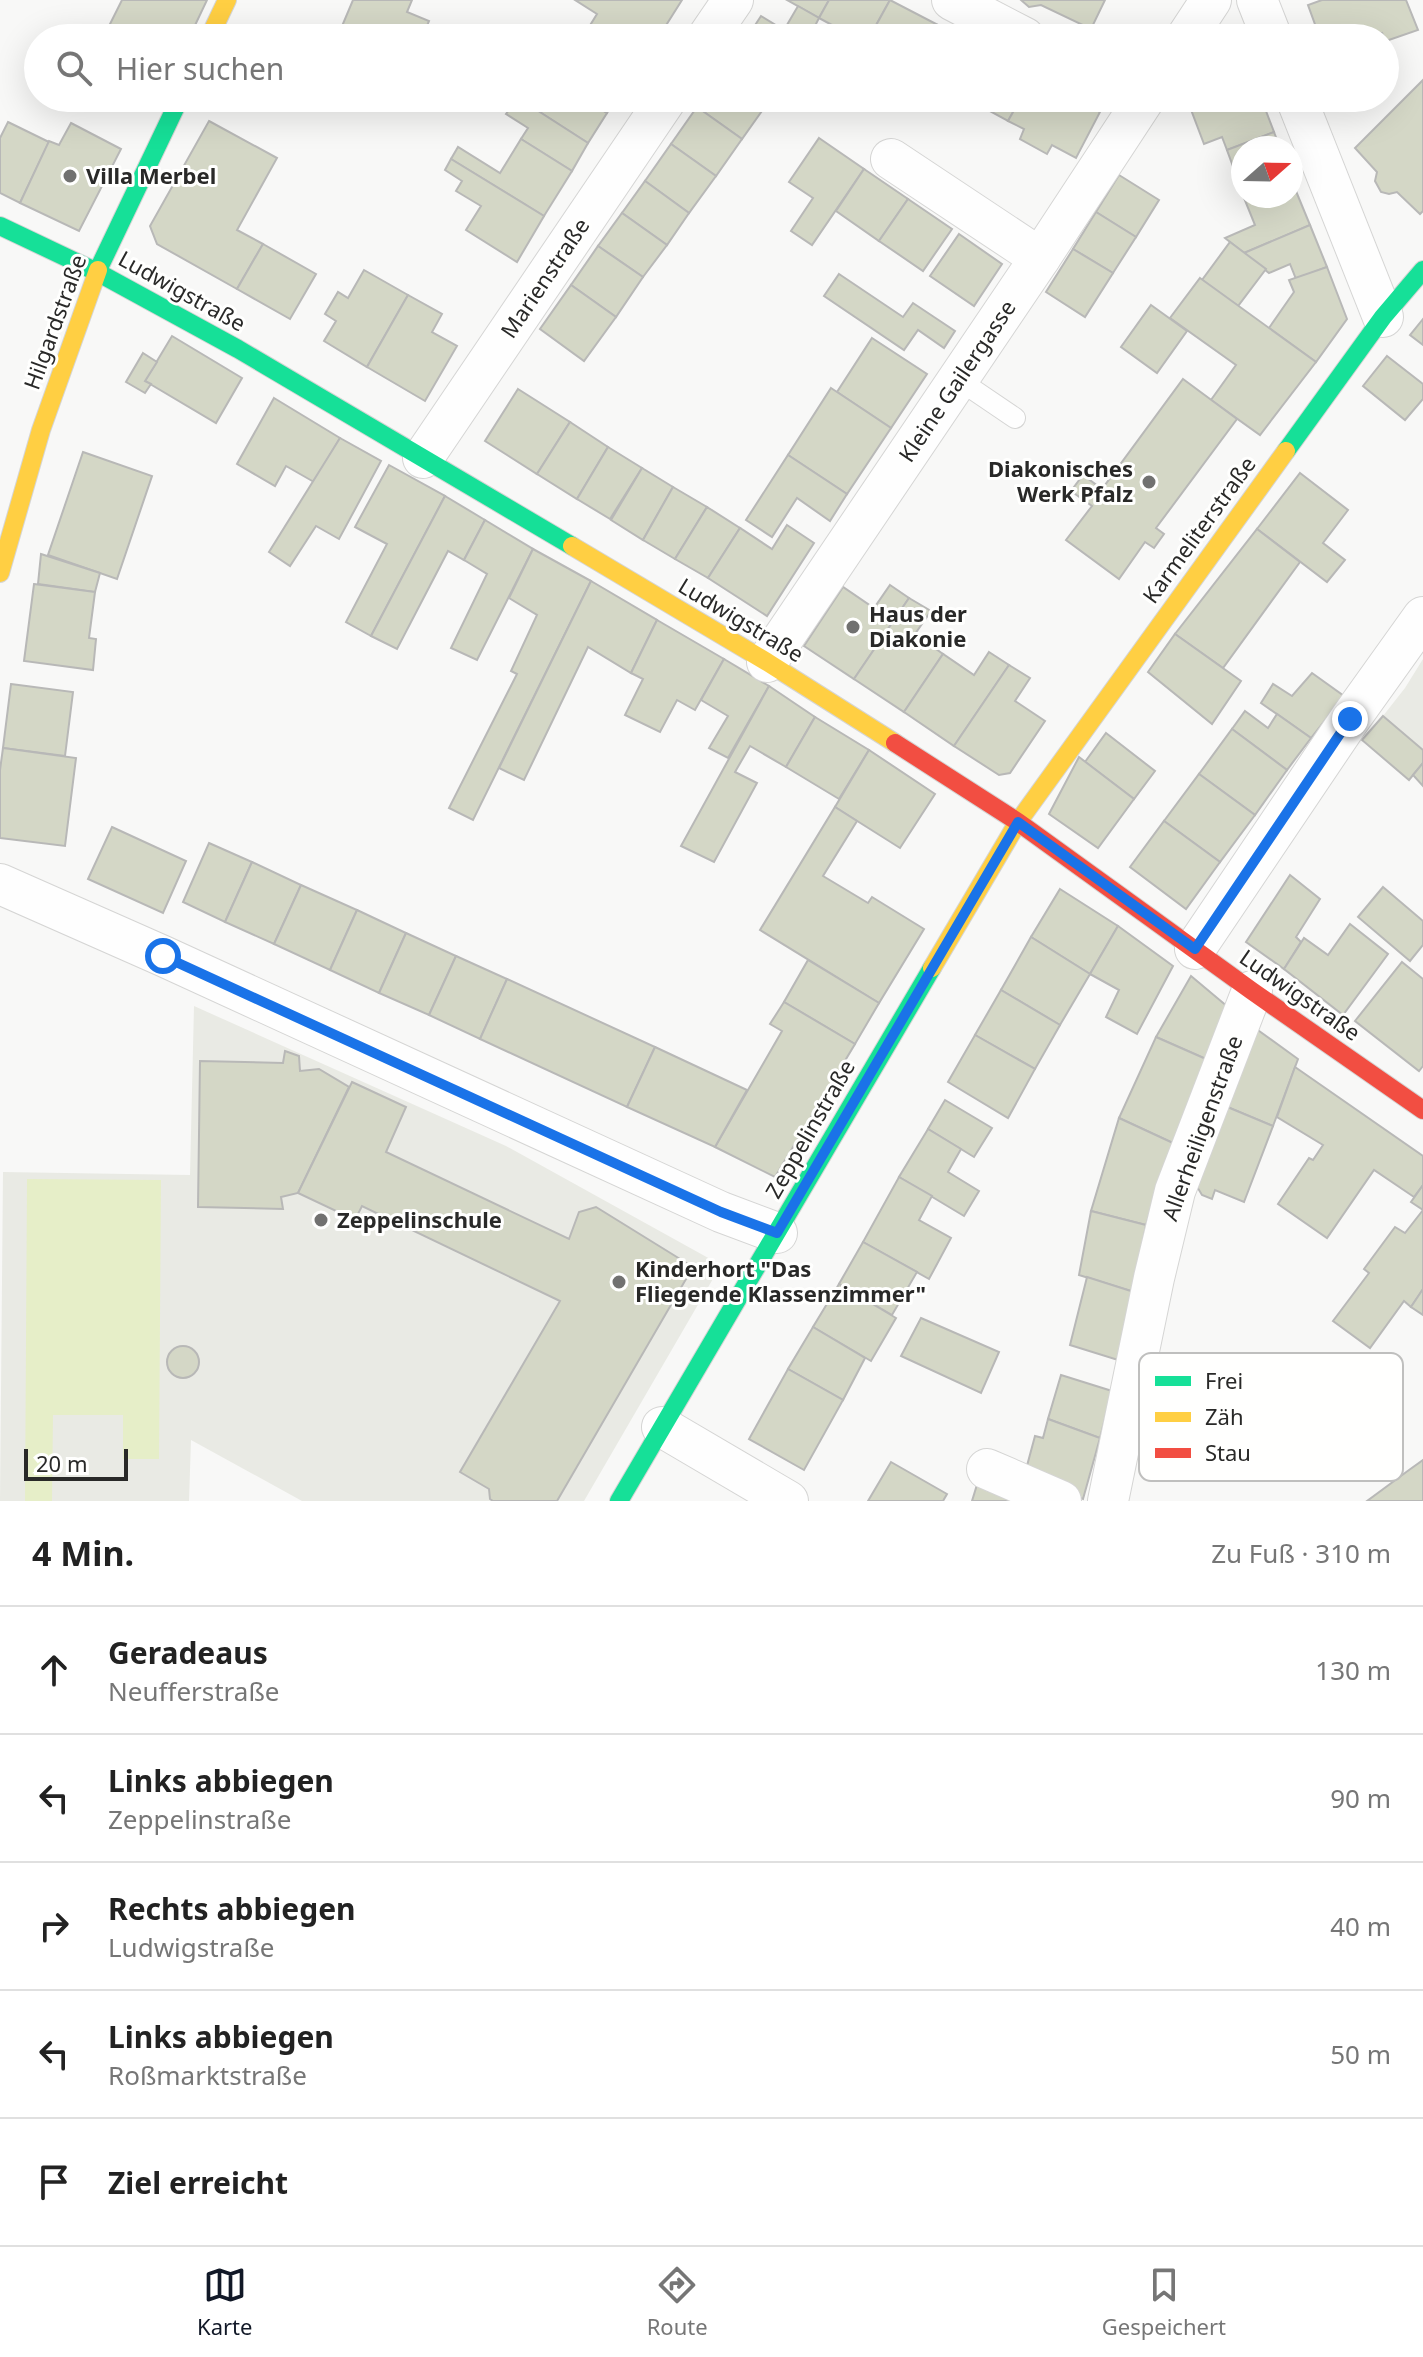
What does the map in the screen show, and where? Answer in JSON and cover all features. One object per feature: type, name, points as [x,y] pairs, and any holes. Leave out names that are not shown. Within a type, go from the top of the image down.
[{"type":"street","points":[[216,24],[227,0]]},
{"type":"street","points":[[717,24],[733,0]]},
{"type":"street","points":[[952,0],[998,24]]},
{"type":"street","points":[[1195,24],[1211,0]]},
{"type":"street","points":[[1257,0],[1266,24]]},
{"type":"street","name":"Hilgardstraße","points":[[0,573],[41,430],[97,272],[173,112]]},
{"type":"street","name":"Marienstraße","points":[[423,458],[658,112]]},
{"type":"street","name":"Kleine Gailergasse","points":[[767,662],[959,380],[1134,112]]},
{"type":"street","points":[[1302,112],[1383,317]]},
{"type":"street","points":[[891,159],[1040,258]]},
{"type":"street","name":"Ludwigstraße","points":[[0,226],[97,272],[238,349],[767,662],[1018,822],[1423,1110]]},
{"type":"street","name":"Karmeliterstraße","points":[[1018,822],[1383,317],[1423,270]]},
{"type":"street","points":[[1195,949],[1350,719],[1423,617]]},
{"type":"street","name":"Zeppelinstraße","points":[[619,1501],[1018,822]]},
{"type":"street","points":[[0,884],[721,1212],[777,1233]]},
{"type":"street","name":"Allerheiligenstraße","points":[[1108,1501],[1175,1191],[1252,991]]},
{"type":"street","points":[[662,1427],[788,1501]]},
{"type":"street","points":[[987,1469],[1061,1501]]},
{"type":"lane","points":[[959,380],[1015,418]]},
{"type":"shaded area","points":[[1423,659],[1423,750],[1383,716]]},
{"type":"shaded area","name":"Zeppelinschule","points":[[194,1006],[506,1146],[721,1265],[584,1501],[302,1501],[191,1440],[189,1501],[0,1501],[3,1172],[190,1175]]},
{"type":"green space","points":[[27,1179],[161,1180],[159,1459],[123,1459],[123,1415],[53,1415],[52,1501],[25,1501]]},
{"type":"building","points":[[122,0],[207,0],[196,24],[110,24]]},
{"type":"building","points":[[353,0],[412,0],[407,12],[429,21],[428,24],[343,24]]},
{"type":"building","points":[[575,0],[682,0],[667,24],[591,24],[597,14]]},
{"type":"building","points":[[787,0],[829,0],[819,18]]},
{"type":"building","points":[[829,0],[890,0],[877,24],[830,24],[819,18]]},
{"type":"building","points":[[890,0],[936,24],[877,24]]},
{"type":"building","points":[[1021,0],[1105,0],[1093,24],[1081,24],[1041,5],[1029,7]]},
{"type":"building","points":[[1322,0],[1406,0],[1418,30],[1399,37],[1399,24],[1315,24],[1308,5]]},
{"type":"building","points":[[798,6],[819,18],[816,24],[788,24]]},
{"type":"building","points":[[761,16],[774,24],[756,24]]},
{"type":"building","points":[[1423,80],[1423,211],[1420,214],[1397,192],[1381,192],[1375,181],[1377,172],[1355,148],[1391,112],[1399,112],[1399,104]]},
{"type":"building","points":[[540,112],[607,113],[588,143]]},
{"type":"building","points":[[540,112],[588,143],[572,171],[521,139],[528,128],[506,114]]},
{"type":"building","points":[[693,112],[704,112],[742,139],[716,176],[671,144]]},
{"type":"building","points":[[704,112],[761,112],[742,139]]},
{"type":"building","points":[[992,112],[1013,112],[1008,121]]},
{"type":"building","points":[[1013,112],[1100,112],[1076,158],[1052,145],[1047,154],[1020,139],[1024,129],[1008,121]]},
{"type":"building","points":[[1192,112],[1266,112],[1274,132],[1264,136],[1231,136],[1231,148],[1227,150],[1222,137],[1204,144]]},
{"type":"building","points":[[209,121],[277,158],[237,230],[263,244],[237,289],[157,244],[150,226]]},
{"type":"building","points":[[8,122],[49,142],[20,203],[0,193],[0,138]]},
{"type":"building","name":"Villa Merbel","points":[[71,123],[121,149],[79,231],[20,203],[49,141],[59,145]]},
{"type":"building","points":[[819,138],[864,169],[812,245],[791,231],[813,198],[789,182]]},
{"type":"building","points":[[521,139],[572,171],[544,216],[451,159],[458,147],[500,173]]},
{"type":"building","points":[[671,144],[716,176],[689,213],[645,181]]},
{"type":"building","points":[[451,159],[544,216],[517,262],[466,230],[481,206],[456,191],[462,181],[445,170]]},
{"type":"building","points":[[864,169],[908,199],[879,241],[836,211]]},
{"type":"building","points":[[1119,175],[1159,200],[1136,237],[1096,212]]},
{"type":"building","points":[[645,181],[689,213],[667,245],[622,213]]},
{"type":"building","points":[[908,199],[952,229],[923,271],[879,241]]},
{"type":"building","points":[[1248,208],[1303,208],[1310,225],[1244,253],[1225,238],[1255,225]]},
{"type":"building","points":[[1096,212],[1136,237],[1113,273],[1073,249]]},
{"type":"building","points":[[622,213],[667,245],[643,277],[598,246]]},
{"type":"building","points":[[1310,225],[1327,267],[1296,279],[1290,264],[1269,273],[1244,253]]},
{"type":"building","points":[[959,234],[1002,264],[974,306],[930,276]]},
{"type":"building","points":[[1230,242],[1266,269],[1238,306],[1202,280]]},
{"type":"building","points":[[263,244],[316,274],[290,319],[237,289]]},
{"type":"building","points":[[598,246],[643,277],[616,317],[571,285]]},
{"type":"building","points":[[1073,249],[1113,273],[1085,317],[1046,292]]},
{"type":"building","points":[[1327,267],[1347,319],[1316,362],[1269,328],[1294,292],[1289,280]]},
{"type":"building","points":[[364,270],[408,295],[367,367],[324,341],[336,321],[325,314],[338,292],[348,298]]},
{"type":"building","points":[[839,274],[903,317],[913,303],[955,331],[944,348],[918,330],[904,350],[824,296]]},
{"type":"building","points":[[1200,278],[1316,362],[1260,435],[1211,400],[1236,365],[1170,318]]},
{"type":"building","points":[[571,285],[616,317],[584,361],[540,329]]},
{"type":"building","points":[[408,295],[442,314],[432,332],[457,346],[425,401],[367,367]]},
{"type":"building","points":[[1151,305],[1187,331],[1157,373],[1121,347]]},
{"type":"building","points":[[1423,319],[1423,345],[1410,335]]},
{"type":"building","points":[[172,336],[242,378],[216,423],[145,381]]},
{"type":"building","points":[[872,338],[927,374],[891,428],[837,392]]},
{"type":"building","points":[[143,353],[157,362],[145,381],[151,384],[145,393],[126,382]]},
{"type":"building","points":[[1387,356],[1423,384],[1423,399],[1405,420],[1363,386]]},
{"type":"building","name":"Diakonisches Werk Pfalz","points":[[1183,379],[1237,419],[1156,528],[1164,534],[1154,548],[1145,542],[1119,579],[1066,540],[1092,506],[1071,491],[1083,475],[1102,489]]},
{"type":"building","points":[[831,388],[891,428],[847,494],[788,455]]},
{"type":"building","points":[[518,389],[570,422],[537,474],[485,441]]},
{"type":"building","points":[[274,398],[340,438],[314,482],[286,466],[275,486],[237,464]]},
{"type":"building","points":[[570,422],[608,447],[577,499],[537,474]]},
{"type":"building","points":[[340,438],[381,461],[339,539],[316,526],[290,566],[269,552]]},
{"type":"building","points":[[608,447],[642,468],[610,519],[577,499]]},
{"type":"building","points":[[83,452],[152,476],[117,579],[48,555]]},
{"type":"building","points":[[788,455],[847,494],[830,521],[797,498],[772,537],[746,520]]},
{"type":"building","points":[[389,465],[445,496],[371,636],[346,622],[387,544],[355,527]]},
{"type":"building","points":[[642,468],[673,487],[643,540],[611,520]]},
{"type":"building","points":[[1300,473],[1348,510],[1323,543],[1345,560],[1327,582],[1257,529]]},
{"type":"building","points":[[673,487],[707,507],[675,559],[643,540]]},
{"type":"building","points":[[445,496],[485,520],[464,560],[448,551],[397,649],[371,636]]},
{"type":"building","points":[[707,507],[740,528],[708,578],[675,559]]},
{"type":"building","points":[[485,520],[533,549],[477,660],[451,648],[487,574],[464,560]]},
{"type":"building","points":[[787,525],[814,543],[767,616],[708,578],[740,528],[772,549]]},
{"type":"building","points":[[1257,529],[1300,562],[1223,668],[1175,634]]},
{"type":"building","points":[[533,549],[591,581],[473,820],[449,808],[517,674],[511,671],[537,615],[509,598]]},
{"type":"building","points":[[41,554],[100,573],[95,592],[38,584]]},
{"type":"building","points":[[591,581],[657,620],[631,673],[588,647],[524,780],[499,768]]},
{"type":"building","points":[[34,584],[95,592],[89,638],[96,639],[93,670],[24,661]]},
{"type":"building","name":"Haus der Diakonie","points":[[890,585],[909,598],[854,679],[804,646],[843,587],[874,608]]},
{"type":"building","points":[[909,598],[931,611],[915,634],[943,654],[904,712],[854,679]]},
{"type":"building","points":[[657,620],[724,659],[695,710],[677,700],[660,732],[625,715],[643,679],[631,673]]},
{"type":"building","points":[[1175,634],[1241,681],[1212,724],[1148,672]]},
{"type":"building","points":[[989,652],[1009,665],[954,746],[904,712],[943,654],[974,675]]},
{"type":"building","points":[[724,659],[769,686],[728,758],[709,748],[728,716],[701,700]]},
{"type":"building","points":[[1009,665],[1030,678],[1015,701],[1045,721],[1010,773],[999,775],[954,746]]},
{"type":"building","points":[[1312,673],[1344,696],[1311,738],[1261,703],[1273,684],[1292,696]]},
{"type":"building","points":[[11,684],[73,692],[65,756],[3,748]]},
{"type":"building","points":[[769,686],[815,717],[786,767],[750,746],[735,772],[757,783],[714,862],[681,846]]},
{"type":"building","points":[[1245,711],[1268,728],[1277,714],[1311,738],[1287,770],[1232,729]]},
{"type":"building","points":[[1383,716],[1423,750],[1423,763],[1409,780],[1362,740]]},
{"type":"building","points":[[815,717],[869,750],[839,799],[786,767]]},
{"type":"building","points":[[1232,729],[1287,770],[1255,815],[1199,774]]},
{"type":"building","points":[[1106,733],[1155,771],[1134,799],[1085,762]]},
{"type":"building","points":[[3,748],[76,758],[65,846],[0,838]]},
{"type":"building","points":[[869,750],[935,794],[900,848],[835,807]]},
{"type":"building","points":[[1079,757],[1134,799],[1098,848],[1049,814]]},
{"type":"building","points":[[1423,763],[1423,786],[1413,775]]},
{"type":"building","points":[[1199,774],[1255,815],[1220,862],[1164,821]]},
{"type":"building","points":[[835,807],[857,821],[823,876],[868,903],[872,897],[924,929],[879,1003],[760,930]]},
{"type":"building","points":[[1164,821],[1220,862],[1186,909],[1130,867]]},
{"type":"building","points":[[112,827],[186,861],[163,913],[88,879]]},
{"type":"building","points":[[209,843],[252,862],[225,922],[183,902]]},
{"type":"building","points":[[252,862],[301,885],[274,944],[225,922]]},
{"type":"building","points":[[1290,875],[1320,899],[1296,937],[1301,942],[1284,969],[1246,942]]},
{"type":"building","points":[[301,885],[357,910],[330,970],[274,944]]},
{"type":"building","points":[[1383,887],[1423,921],[1423,945],[1410,961],[1358,917]]},
{"type":"building","points":[[1060,889],[1118,926],[1090,974],[1031,937]]},
{"type":"building","points":[[357,910],[406,933],[379,993],[330,970]]},
{"type":"building","points":[[1350,924],[1388,954],[1343,1015],[1284,969],[1304,938],[1328,955]]},
{"type":"building","points":[[1118,926],[1173,966],[1137,1034],[1106,1017],[1119,990],[1090,974]]},
{"type":"building","points":[[406,933],[456,956],[429,1015],[379,993]]},
{"type":"building","points":[[1031,937],[1090,974],[1060,1025],[1001,990]]},
{"type":"building","points":[[456,956],[507,979],[480,1039],[429,1015]]},
{"type":"building","points":[[808,960],[879,1003],[855,1044],[784,1002]]},
{"type":"building","points":[[1402,962],[1423,979],[1423,1066],[1419,1071],[1355,1021]]},
{"type":"building","points":[[1191,976],[1228,1007],[1206,1059],[1156,1037]]},
{"type":"building","points":[[507,979],[655,1047],[627,1107],[480,1039]]},
{"type":"building","points":[[1001,990],[1060,1025],[1035,1069],[975,1035]]},
{"type":"building","points":[[784,1002],[855,1044],[775,1177],[715,1147],[782,1031],[770,1024]]},
{"type":"building","points":[[1255,1028],[1298,1059],[1273,1126],[1225,1106]]},
{"type":"building","points":[[975,1035],[1035,1069],[1008,1118],[948,1082]]},
{"type":"building","points":[[1156,1037],[1206,1059],[1173,1143],[1119,1118]]},
{"type":"building","points":[[655,1047],[747,1090],[715,1147],[627,1107]]},
{"type":"building","points":[[285,1051],[299,1056],[300,1071],[319,1069],[349,1087],[298,1193],[281,1197],[283,1209],[198,1207],[200,1061],[283,1063]]},
{"type":"building","points":[[1295,1067],[1423,1156],[1423,1185],[1414,1197],[1374,1170],[1327,1238],[1278,1204],[1309,1158],[1313,1160],[1323,1145],[1277,1117]]},
{"type":"building","points":[[352,1082],[406,1107],[386,1152],[569,1239],[579,1212],[596,1207],[693,1267],[557,1501],[493,1501],[489,1489],[460,1472],[560,1301],[362,1206],[355,1220],[298,1193]]},
{"type":"building","points":[[945,1100],[992,1128],[974,1157],[928,1129]]},
{"type":"building","points":[[1225,1106],[1273,1126],[1244,1202],[1215,1190],[1212,1199],[1202,1195],[1196,1185]]},
{"type":"building","points":[[1119,1118],[1173,1143],[1146,1225],[1091,1211]]},
{"type":"building","points":[[928,1129],[961,1149],[948,1172],[979,1191],[964,1216],[899,1177]]},
{"type":"building","points":[[899,1177],[932,1196],[919,1220],[951,1238],[929,1279],[863,1242]]},
{"type":"building","points":[[1423,1185],[1423,1210],[1411,1202]]},
{"type":"building","points":[[1423,1210],[1423,1289],[1411,1307],[1404,1301],[1370,1348],[1333,1321],[1369,1273],[1364,1269],[1395,1227],[1405,1233]]},
{"type":"building","points":[[1091,1211],[1146,1225],[1134,1292],[1079,1275]]},
{"type":"building","points":[[863,1242],[917,1272],[892,1315],[839,1284]]},
{"type":"building","points":[[1087,1277],[1134,1292],[1118,1360],[1070,1345]]},
{"type":"building","points":[[839,1284],[896,1318],[871,1361],[813,1327]]},
{"type":"building","points":[[1423,1289],[1423,1315],[1411,1307]]},
{"type":"building","points":[[921,1318],[999,1352],[981,1393],[901,1356]]},
{"type":"building","points":[[813,1327],[865,1358],[843,1400],[788,1369]]},
{"type":"building","points":[[183,1346],[194,1351],[199,1362],[194,1373],[183,1378],[172,1373],[167,1362],[172,1351]]},
{"type":"building","points":[[788,1369],[843,1400],[804,1470],[749,1439]]},
{"type":"building","points":[[1061,1375],[1112,1391],[1100,1438],[1048,1419]]},
{"type":"building","points":[[1048,1419],[1100,1438],[1083,1499],[1024,1477],[1035,1436],[1043,1438]]},
{"type":"building","points":[[1423,1460],[1423,1501],[1367,1501],[1394,1481],[1403,1481],[1403,1474]]},
{"type":"building","points":[[891,1462],[947,1494],[943,1501],[868,1501]]},
{"type":"building","points":[[980,1475],[1037,1501],[972,1501]]},
{"type":"traffic: fast","points":[[98,270],[173,112]]},
{"type":"traffic: fast","points":[[0,226],[97,272],[238,349],[572,546]]},
{"type":"traffic: fast","points":[[1286,451],[1383,317],[1423,270]]},
{"type":"traffic: fast","points":[[619,1501],[932,968]]},
{"type":"traffic: slow","points":[[216,24],[227,0]]},
{"type":"traffic: slow","points":[[0,573],[41,430],[98,270]]},
{"type":"traffic: slow","points":[[932,968],[1018,822],[1286,451]]},
{"type":"traffic: slow","points":[[572,546],[767,662],[895,743]]},
{"type":"traffic: jam","points":[[895,743],[1018,822],[1423,1110]]},
{"type":"place","name":"Villa Merbel","points":[[70,176]]},
{"type":"place","name":"Diakonisches Werk Pfalz","points":[[1149,482]]},
{"type":"place","name":"Haus der Diakonie","points":[[853,627]]},
{"type":"place","name":"Zeppelinschule","points":[[321,1220]]},
{"type":"place","name":"Kinderhort \"Das Fliegende Klassenzimmer\"","points":[[619,1282]]},
{"type":"route","points":[[163,956],[721,1212],[777,1233],[1018,822],[1195,949],[1350,719]]}]
